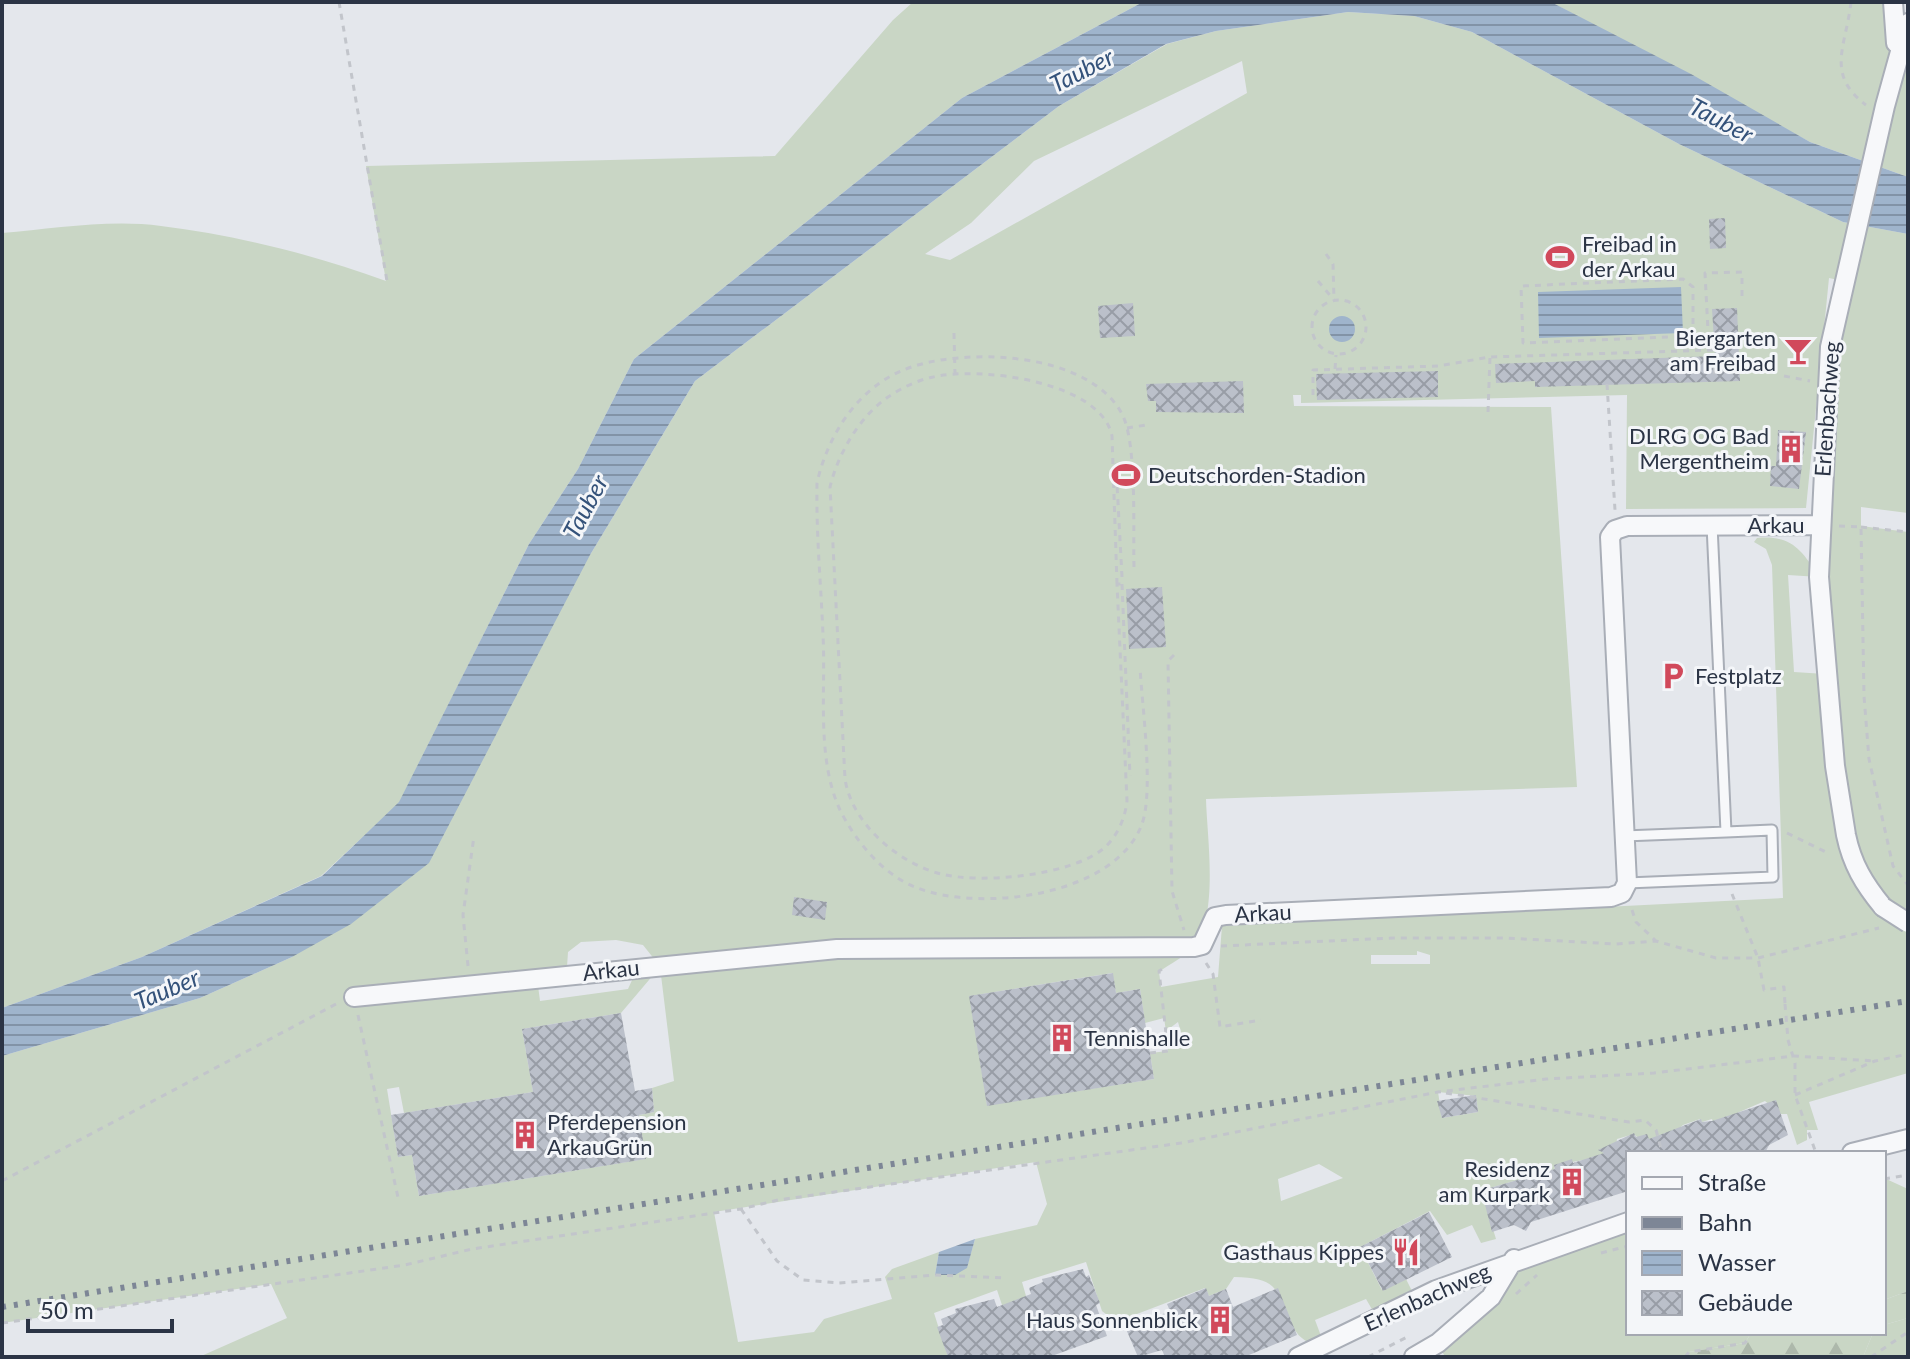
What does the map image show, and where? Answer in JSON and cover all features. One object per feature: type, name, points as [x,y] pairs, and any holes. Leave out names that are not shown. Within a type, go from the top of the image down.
[{"type":"street","points":[[1893,2],[1897,62]]},
{"type":"street","name":"Erlenbachweg","points":[[1908,23],[1881,121],[1830,347],[1819,525],[1825,662],[1835,766],[1850,854],[1884,916],[1908,923]]},
{"type":"street","name":"Arkau","points":[[1615,530],[1712,525],[1819,525]]},
{"type":"street","points":[[1615,530],[1610,537],[1609,550],[1627,883]]},
{"type":"street","name":"Arkau","points":[[354,997],[837,949],[1194,947],[1202,945],[1215,917],[1226,915],[1611,897],[1622,893],[1627,883]]},
{"type":"street","points":[[1860,1151],[1908,1139]]},
{"type":"street","name":"Erlenbachweg","points":[[1298,1357],[1436,1290],[1514,1259],[1626,1223]]},
{"type":"street","name":"Erlenbachweg","points":[[1414,1357],[1438,1343],[1491,1297],[1514,1259]]},
{"type":"lane","points":[[1712,525],[1726,832]]},
{"type":"lane","points":[[1624,836],[1772,830],[1773,877],[1627,883]]},
{"type":"path","points":[[339,2],[387,281]]},
{"type":"path","points":[[1851,2],[1839,71],[1852,94],[1881,121]]},
{"type":"path","points":[[1326,254],[1333,264],[1334,300]]},
{"type":"path","points":[[1709,350],[1705,273],[1742,272],[1742,301]]},
{"type":"path","points":[[1693,336],[1693,287],[1683,279],[1521,286],[1523,343],[1693,336],[1709,342]]},
{"type":"path","points":[[1318,281],[1334,300]]},
{"type":"path","points":[[1334,300],[1344,300],[1360,309],[1367,327],[1366,336],[1354,351],[1336,355],[1320,347],[1312,333],[1319,308],[1334,300]]},
{"type":"path","points":[[954,333],[955,374]]},
{"type":"path","points":[[1313,395],[1313,370],[1438,366],[1490,357],[1713,350],[1715,380]]},
{"type":"path","points":[[1335,369],[1336,355]]},
{"type":"path","points":[[1134,567],[1127,428],[1117,406],[1105,394],[1064,371],[1023,360],[955,357],[899,372],[876,386],[838,428],[823,454],[820,469],[816,527],[832,791],[855,836],[891,872],[913,887],[961,898],[1027,894],[1102,871],[1119,860],[1131,844],[1145,810],[1140,667]]},
{"type":"path","points":[[1488,412],[1490,357]]},
{"type":"path","points":[[955,374],[1011,377],[1058,388],[1087,404],[1110,426],[1117,584],[1127,801],[1122,823],[1103,849],[1039,872],[977,879],[937,873],[909,861],[885,844],[855,806],[845,779],[830,487],[845,447],[879,405],[920,381],[955,374]]},
{"type":"path","points":[[1784,376],[1818,382]]},
{"type":"path","points":[[1607,384],[1615,530]]},
{"type":"path","points":[[1127,428],[1146,425]]},
{"type":"path","points":[[1122,577],[1116,465],[1130,463]]},
{"type":"path","points":[[1819,525],[1908,532]]},
{"type":"path","points":[[1861,527],[1864,696],[1869,759],[1893,866],[1908,885]]},
{"type":"path","points":[[1117,584],[1122,584],[1130,776]]},
{"type":"path","points":[[1174,655],[1168,661],[1172,891],[1180,920],[1213,974],[1220,1027],[1261,1020]]},
{"type":"path","points":[[1772,830],[1781,829],[1832,855],[1850,854]]},
{"type":"path","points":[[471,985],[463,915],[474,836]]},
{"type":"path","points":[[1732,878],[1732,900],[1758,958],[1764,990],[1784,987],[1788,1040],[1794,1056],[1795,1095],[1815,1151]]},
{"type":"path","points":[[1627,883],[1636,922],[1656,941]]},
{"type":"path","points":[[1150,1053],[1168,1051],[1159,971],[1194,947],[1393,938],[1505,938],[1616,944],[1656,941],[1716,958],[1758,958],[1884,916]]},
{"type":"path","points":[[2,1181],[125,1119],[324,1008],[354,997],[379,1096],[377,1112],[399,1202]]},
{"type":"path","points":[[1795,1095],[1875,1061],[1908,1054]]},
{"type":"path","points":[[2,1323],[405,1265],[472,1249],[741,1209],[778,1200],[1181,1143],[1438,1092],[1546,1079],[1654,1073],[1794,1056],[1875,1061]]},
{"type":"path","points":[[1438,1092],[1629,1122],[1645,1120],[1656,1130],[1662,1151]]},
{"type":"path","points":[[1886,1179],[1908,1175]]},
{"type":"path","points":[[741,1209],[777,1261],[803,1280],[838,1283],[945,1275],[1006,1278]]},
{"type":"path","points":[[1598,1254],[1626,1247]]},
{"type":"path","points":[[1511,1299],[1539,1273]]},
{"type":"path","points":[[1871,1357],[1908,1332]]},
{"type":"path","points":[[1685,1357],[1689,1352],[1745,1343],[1750,1335]]},
{"type":"green space","points":[[913,2],[1143,2],[962,98],[634,359],[578,469],[529,544],[399,803],[321,876],[142,957],[2,1008],[2,233],[101,224],[161,226],[275,247],[386,281],[366,166],[775,156],[893,20]]},
{"type":"green space","points":[[1551,2],[1893,2],[1908,23],[1908,177],[1810,142]]},
{"type":"green space","points":[[1348,12],[1414,16],[1472,32],[1679,144],[1843,222],[1908,234],[1908,513],[1861,507],[1861,526],[1908,532],[1908,1073],[1809,1102],[1818,1130],[1807,1130],[1807,1140],[1797,1145],[1787,1114],[1780,1114],[1765,1101],[1737,1113],[1741,1126],[1717,1135],[1712,1119],[1702,1122],[1700,1119],[1683,1125],[1655,1151],[1651,1151],[1634,1134],[1617,1139],[1613,1167],[1584,1160],[1554,1165],[1555,1169],[1490,1188],[1482,1193],[1496,1239],[1481,1243],[1472,1225],[1447,1235],[1430,1211],[1360,1247],[1382,1290],[1406,1279],[1416,1299],[1377,1318],[1366,1299],[1315,1320],[1324,1344],[1317,1348],[1297,1333],[1272,1286],[1252,1278],[1234,1277],[1226,1289],[1209,1296],[1205,1288],[1116,1322],[1102,1311],[1086,1262],[1022,1282],[1026,1296],[1014,1341],[997,1290],[934,1313],[948,1357],[199,1357],[287,1318],[271,1284],[2,1323],[2,1056],[200,998],[292,957],[590,555],[695,381],[1059,106],[1167,44],[1216,31]],"holes":[[[1242,61],[1247,93],[950,260],[925,254],[971,223],[1034,161]],[[1829,278],[1843,281],[1818,575],[1800,551],[1787,542],[1769,538],[1757,538],[1754,542],[1766,549],[1772,565],[1783,898],[1222,926],[1218,977],[1161,987],[1159,972],[1191,950],[1202,932],[1207,915],[1210,875],[1206,799],[1577,787],[1551,407],[1294,406],[1293,395],[1301,395],[1301,403],[1627,395],[1626,509],[1806,508]],[[1788,575],[1819,577],[1825,674],[1794,672]],[[616,940],[643,945],[659,965],[638,967],[628,989],[540,1001],[537,978],[544,971],[567,967],[568,952],[581,942]],[[1417,951],[1430,955],[1430,964],[1371,964],[1371,955],[1417,955]],[[660,967],[674,1081],[652,1088],[654,1112],[639,1115],[645,1159],[419,1196],[412,1155],[398,1157],[387,1089],[399,1087],[404,1113],[533,1092],[522,1029],[621,1013]],[[1112,973],[1116,993],[1140,989],[1145,1023],[1164,1018],[1166,1031],[1178,1022],[1183,1040],[1167,1043],[1168,1051],[1150,1053],[1154,1079],[987,1105],[970,996]],[[1438,1092],[1476,1096],[1478,1112],[1442,1118]],[[1036,1162],[1047,1204],[1037,1225],[975,1239],[967,1267],[935,1275],[939,1252],[892,1269],[885,1277],[892,1299],[824,1319],[814,1332],[738,1342],[714,1212]],[[1319,1164],[1343,1178],[1281,1201],[1278,1179]]]},
{"type":"green space","points":[[1886,1179],[1908,1189],[1908,1291],[1886,1299]]},
{"type":"green space","points":[[1626,1223],[1626,1335],[1750,1335],[1745,1343],[1689,1352],[1685,1357],[1445,1357],[1438,1343],[1514,1259]]},
{"type":"green space","points":[[1908,1291],[1908,1318],[1886,1324],[1886,1299]]},
{"type":"green space","points":[[1908,1318],[1908,1357],[1863,1357],[1872,1335],[1886,1335],[1886,1324]]},
{"type":"green space","points":[[1750,1335],[1872,1335],[1863,1357],[1685,1357],[1689,1352],[1745,1343]]},
{"type":"water","name":"Tauber","points":[[1143,2],[1551,2],[1691,74],[1810,142],[1908,177],[1908,234],[1843,222],[1679,144],[1472,32],[1414,16],[1348,12],[1216,31],[1166,44],[1059,106],[695,381],[590,555],[429,863],[351,924],[292,957],[200,998],[2,1056],[2,1008],[142,957],[322,876],[399,802],[529,544],[578,469],[634,359],[962,98]]},
{"type":"water","points":[[1681,287],[1683,333],[1539,338],[1538,292]]},
{"type":"water","points":[[1342,316],[1351,320],[1355,329],[1351,338],[1342,342],[1333,338],[1329,329],[1333,320]]},
{"type":"water","points":[[975,1239],[967,1268],[955,1275],[935,1275],[939,1252]]},
{"type":"building","points":[[1725,218],[1726,248],[1710,249],[1709,219]]},
{"type":"building","points":[[1133,303],[1135,336],[1100,338],[1098,306]]},
{"type":"building","points":[[1737,308],[1740,381],[1535,387],[1535,381],[1496,383],[1495,364],[1715,356],[1712,309]]},
{"type":"building","points":[[1438,371],[1438,397],[1317,400],[1316,374]]},
{"type":"building","points":[[1243,381],[1244,413],[1156,412],[1156,401],[1148,401],[1146,384]]},
{"type":"building","name":"DLRG OG Bad Mergentheim","points":[[1778,430],[1806,432],[1799,489],[1770,486],[1771,466],[1776,466]]},
{"type":"building","points":[[1162,587],[1166,647],[1129,649],[1126,589]]},
{"type":"building","points":[[794,897],[827,902],[825,920],[792,915]]},
{"type":"building","name":"Tennishalle","points":[[1113,973],[1116,993],[1140,989],[1154,1079],[987,1106],[969,996]]},
{"type":"building","name":"Pferdepension ArkauGrün","points":[[621,1013],[635,1091],[652,1088],[654,1112],[639,1115],[646,1159],[419,1196],[412,1155],[398,1157],[391,1115],[533,1092],[522,1029]]},
{"type":"building","points":[[1476,1095],[1478,1112],[1442,1118],[1437,1101]]},
{"type":"building","points":[[1776,1100],[1788,1135],[1769,1145],[1766,1151],[1626,1151],[1626,1192],[1531,1222],[1526,1231],[1514,1225],[1492,1232],[1482,1193],[1490,1188],[1555,1169],[1554,1165],[1572,1159],[1573,1163],[1604,1153],[1598,1150],[1634,1133],[1636,1137],[1647,1134],[1649,1139],[1701,1119],[1702,1122]]},
{"type":"building","name":"Gasthaus Kippes","points":[[1429,1212],[1452,1257],[1383,1291],[1360,1247]]},
{"type":"building","points":[[1083,1269],[1086,1277],[1089,1275],[1100,1303],[1096,1305],[1107,1336],[1049,1357],[948,1357],[937,1327],[943,1325],[941,1319],[956,1313],[955,1309],[994,1299],[997,1307],[1031,1294],[1029,1288],[1043,1282],[1042,1279]]},
{"type":"building","name":"Haus Sonnenblick","points":[[1206,1288],[1209,1296],[1226,1289],[1233,1307],[1278,1288],[1297,1335],[1244,1357],[1165,1357],[1162,1350],[1138,1357],[1126,1329],[1170,1311],[1167,1304]]},
{"type":"railway","points":[[2,1307],[1908,1001]]},
{"type":"place","name":"Freibad in der Arkau","points":[[1560,257]]},
{"type":"place","name":"Biergarten am Freibad","points":[[1798,351]]},
{"type":"place","name":"DLRG OG Bad Mergentheim","points":[[1791,449]]},
{"type":"place","name":"Deutschorden-Stadion","points":[[1126,475]]},
{"type":"place","name":"Festplatz","points":[[1673,676]]},
{"type":"place","name":"Tennishalle","points":[[1062,1038]]},
{"type":"place","name":"Pferdepension ArkauGrün","points":[[525,1135]]},
{"type":"place","name":"Residenz am Kurpark","points":[[1572,1182]]},
{"type":"place","name":"Gasthaus Kippes","points":[[1406,1252]]},
{"type":"place","name":"Haus Sonnenblick","points":[[1220,1320]]}]
